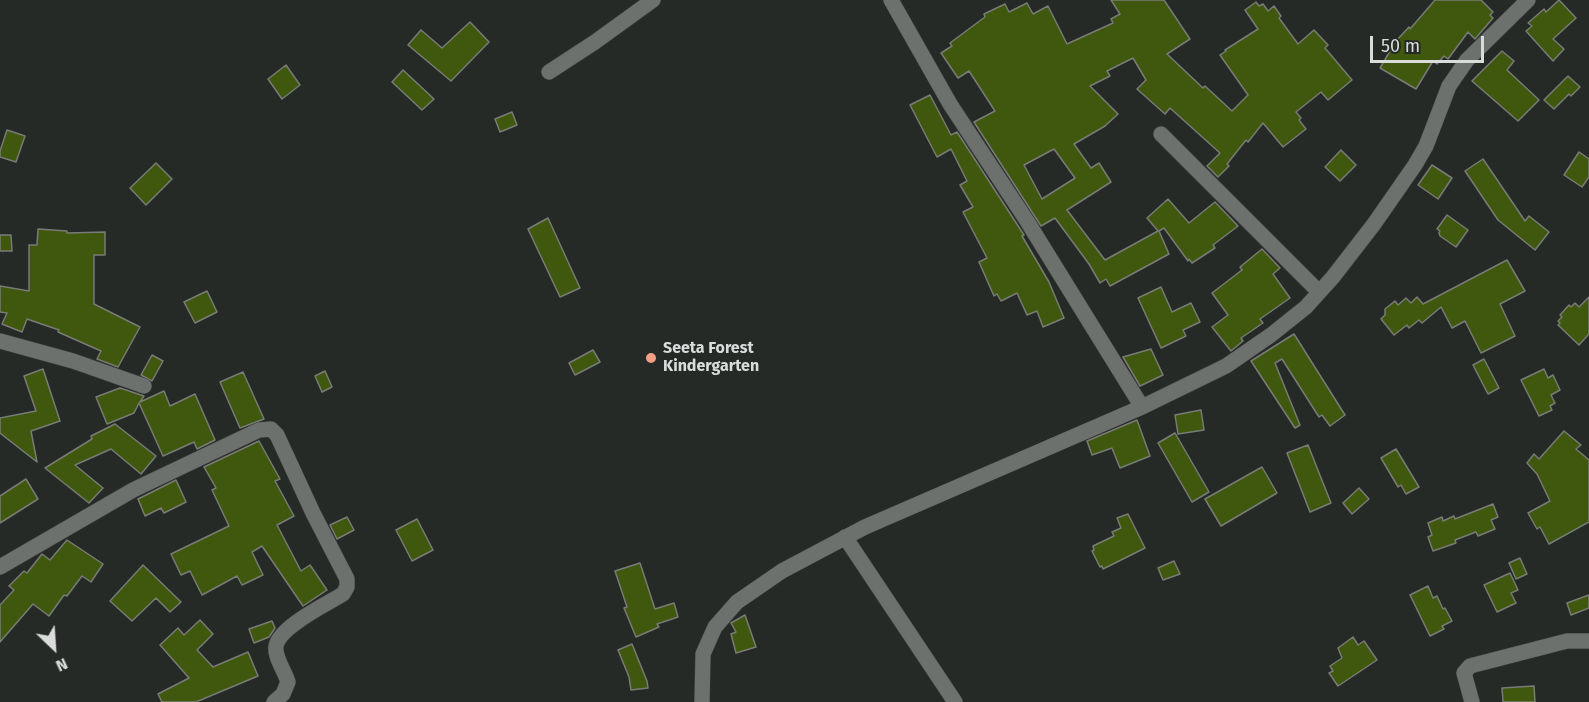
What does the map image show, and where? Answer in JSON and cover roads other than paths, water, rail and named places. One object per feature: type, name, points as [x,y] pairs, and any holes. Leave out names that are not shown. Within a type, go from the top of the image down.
[{"type":"street","points":[[549,72],[653,0]]},
{"type":"street","points":[[891,0],[950,104],[1027,220],[1142,407]]},
{"type":"street","points":[[702,702],[703,654],[715,627],[736,602],[782,571],[865,526],[1142,407],[1226,366],[1272,335],[1306,307],[1374,224],[1415,165],[1426,146],[1449,86],[1467,60],[1528,0]]},
{"type":"street","points":[[1161,134],[1319,292]]},
{"type":"street","points":[[0,341],[74,361],[144,386]]},
{"type":"street","points":[[0,567],[133,490],[259,430],[271,429],[277,435],[312,513],[347,579],[343,594],[288,628],[278,639],[276,647],[288,682],[283,694],[274,702]]},
{"type":"street","points":[[845,537],[955,702]]},
{"type":"street","points":[[1472,702],[1464,674],[1470,666],[1567,641],[1589,641]]},
{"type":"place","name":"Seeta Forest Kindergarten","points":[[651,358]]}]
